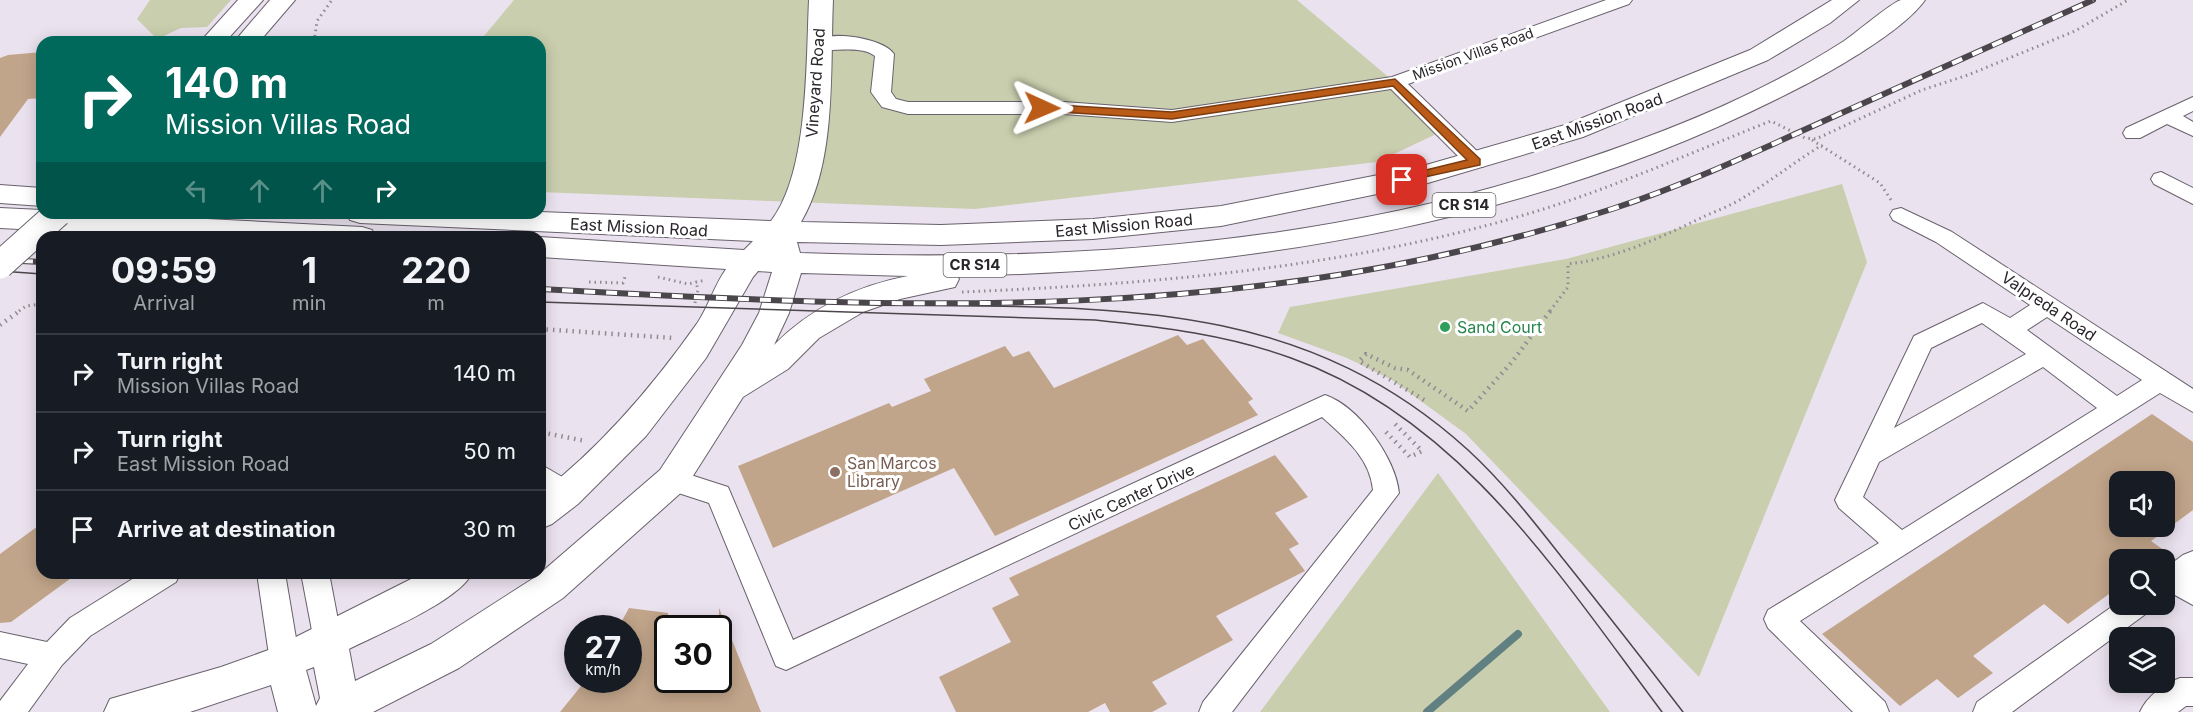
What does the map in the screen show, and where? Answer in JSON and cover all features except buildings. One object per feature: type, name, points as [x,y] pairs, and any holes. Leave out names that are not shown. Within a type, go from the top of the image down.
[{"type":"main road","points":[[217,36],[250,0]]},
{"type":"main road","points":[[251,36],[283,0]]},
{"type":"main road","name":"Vineyard Road","points":[[546,501],[554,484],[611,452],[667,389],[714,322],[734,280],[751,259],[781,232],[796,205],[813,136],[821,0]]},
{"type":"main road","name":"East Mission Road","points":[[493,219],[781,232],[941,235],[1039,232],[1157,224],[1221,216],[1364,188],[1476,162],[1574,132],[1719,74],[1793,37],[1847,0]]},
{"type":"main road","name":"East Mission Road","points":[[546,247],[919,266],[1162,257],[1285,241],[1426,215],[1513,192],[1614,159],[1746,105],[1809,75],[1882,27],[1913,0]]},
{"type":"main road","points":[[0,195],[36,206]]},
{"type":"main road","points":[[0,218],[36,210]]},
{"type":"main road","points":[[0,238],[36,213]]},
{"type":"main road","points":[[0,265],[36,218]]},
{"type":"main road","points":[[165,219],[296,231]]},
{"type":"main road","points":[[328,641],[339,711],[445,656],[550,587],[672,480],[755,351],[774,313],[785,283],[788,261],[781,232]]},
{"type":"main road","points":[[729,392],[777,361],[808,330],[852,304],[896,289],[942,279],[1020,275],[1162,257]]},
{"type":"main road","points":[[124,712],[221,685],[285,662],[416,597],[444,579]]},
{"type":"main road","points":[[285,662],[297,712]]},
{"type":"street","name":"Mission Villas Road","points":[[1476,162],[1395,82],[1623,0]]},
{"type":"street","points":[[819,45],[854,43],[874,45],[885,54],[881,92],[889,103],[908,108],[1064,108],[1172,116],[1395,82]]},
{"type":"street","points":[[2133,133],[2193,103]]},
{"type":"street","points":[[2169,117],[2193,130]]},
{"type":"street","points":[[2161,178],[2193,197]]},
{"type":"street","name":"Valpreda Road","points":[[1901,215],[1944,237],[2193,402]]},
{"type":"street","points":[[2010,330],[2048,304]]},
{"type":"street","points":[[1900,545],[1848,500],[1922,342],[1983,312],[2117,409]]},
{"type":"street","points":[[1869,455],[2044,355]]},
{"type":"street","points":[[1874,712],[1778,619],[2160,381]]},
{"type":"street","name":"Civic Center Drive","points":[[672,480],[719,495],[786,657],[1325,405],[1379,462],[1387,476],[1386,493],[1214,712]]},
{"type":"street","points":[[10,712],[52,656],[80,627],[156,579]]},
{"type":"street","points":[[272,579],[285,662]]},
{"type":"street","points":[[316,579],[328,641]]},
{"type":"street","points":[[1988,712],[2122,615]]},
{"type":"street","points":[[0,645],[52,656]]},
{"type":"street","points":[[2155,712],[2180,693],[2193,692]]},
{"type":"path","points":[[315,36],[317,21],[332,0]]},
{"type":"path","points":[[1812,140],[1880,183],[1901,215]]},
{"type":"path","points":[[1424,400],[1359,361],[1366,354],[1395,368],[1408,370],[1468,411],[1512,362],[1568,287],[1568,264],[1588,262],[1604,255],[1645,245],[1745,197],[1790,164],[1822,145]]},
{"type":"path","points":[[589,282],[623,283],[626,274]]},
{"type":"path","points":[[0,325],[26,306],[36,305]]},
{"type":"path","points":[[546,329],[674,339],[668,347]]},
{"type":"path","points":[[1378,423],[1410,457],[1422,451],[1395,424]]},
{"type":"path","points":[[546,433],[585,441],[592,434]]},
{"type":"green space","points":[[150,0],[231,0],[207,27],[181,28],[164,36],[154,36],[137,19]]},
{"type":"green space","points":[[514,0],[1297,0],[1449,128],[1377,162],[975,209],[546,192],[546,36],[484,36]]},
{"type":"green space","points":[[1842,184],[1867,262],[1699,677],[1466,434],[1392,380],[1347,358],[1278,333],[1290,307],[1566,259]]},
{"type":"green space","points":[[1438,473],[1610,712],[1260,712]]},
{"type":"waterway","points":[[1427,712],[1518,634]]},
{"type":"tram line","points":[[0,271],[36,274]]},
{"type":"tram line","points":[[546,302],[1095,320],[1170,329],[1219,338],[1291,358],[1351,385],[1406,419],[1455,460],[1501,506],[1544,556],[1662,712]]},
{"type":"tram line","points":[[905,305],[1131,312],[1203,322],[1272,339],[1339,364],[1405,401],[1468,450],[1481,463],[1530,517],[1683,712]]},
{"type":"railway","points":[[546,289],[813,301],[947,303],[1080,300],[1213,291],[1346,274],[1479,247],[1640,199],[1752,153],[2093,0]]},
{"type":"railway","points":[[0,260],[36,262]]},
{"type":"place","name":"Sand Court","points":[[1445,327]]},
{"type":"place","name":"San Marcos Library","points":[[835,472]]},
{"type":"route","points":[[1042,108],[1172,116],[1359,85],[1395,82],[1476,162],[1402,180]]}]
